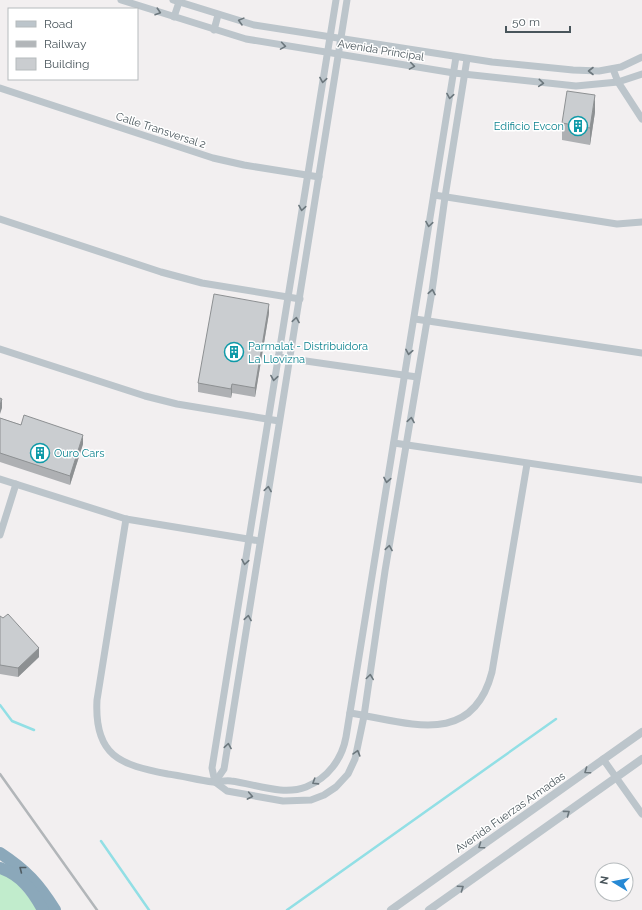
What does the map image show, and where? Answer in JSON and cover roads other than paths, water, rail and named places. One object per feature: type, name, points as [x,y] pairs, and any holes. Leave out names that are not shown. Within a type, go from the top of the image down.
[{"type":"highway","points":[[0,854],[20,867],[34,879],[55,910]]},
{"type":"highway","points":[[0,868],[14,874],[24,882],[43,910]]},
{"type":"street","name":"Avenida Principal","points":[[121,0],[174,18],[258,42],[454,73],[571,85],[596,85],[618,82],[642,74]]},
{"type":"street","points":[[336,0],[212,768],[215,782],[227,791],[283,801],[303,801],[317,798],[330,791],[342,781],[350,770],[355,759],[364,716],[385,571],[432,291],[445,197],[466,74],[467,58]]},
{"type":"street","points":[[215,782],[224,769],[347,0]]},
{"type":"street","name":"Avenida Principal","points":[[176,1],[218,15],[254,24],[456,57],[573,70],[614,69],[642,57]]},
{"type":"street","points":[[174,18],[176,1]]},
{"type":"street","points":[[214,30],[218,15]]},
{"type":"street","points":[[126,519],[97,700],[97,720],[100,734],[111,753],[127,764],[142,769],[215,782],[230,781],[285,790],[307,786],[332,769],[344,746],[350,713],[372,569],[394,443],[456,57]]},
{"type":"street","points":[[614,69],[618,82],[642,119]]},
{"type":"street","name":"Calle Transversal 2","points":[[0,88],[200,154],[244,165],[319,177]]},
{"type":"street","points":[[434,195],[617,224],[636,224],[642,222]]},
{"type":"street","points":[[0,219],[168,274],[210,284],[300,299]]},
{"type":"street","points":[[414,319],[642,353]]},
{"type":"street","points":[[0,349],[145,396],[177,404],[279,421]]},
{"type":"street","points":[[278,357],[418,377]]},
{"type":"street","points":[[394,443],[642,480]]},
{"type":"street","points":[[350,713],[423,725],[443,725],[460,720],[482,699],[492,672],[527,464]]},
{"type":"street","points":[[0,479],[126,519],[260,541]]},
{"type":"street","points":[[0,535],[16,484]]},
{"type":"street","points":[[372,569],[385,571]]},
{"type":"street","name":"Avenida Fuerzas Armadas","points":[[391,910],[642,732]]},
{"type":"street","points":[[429,910],[642,759]]},
{"type":"street","points":[[603,760],[642,814]]},
{"type":"street","points":[[283,801],[285,790]]},
{"type":"waterway","points":[[0,705],[12,721],[34,730]]},
{"type":"waterway","points":[[287,910],[556,719]]},
{"type":"waterway","points":[[101,841],[149,910]]},
{"type":"railway","points":[[0,774],[97,910]]},
{"type":"place","name":"Edificio Evcon","points":[[578,126]]},
{"type":"place","name":"Parmalat - Distribuidora La Llovizna","points":[[234,352]]},
{"type":"place","name":"Ouro Cars","points":[[40,453]]}]
